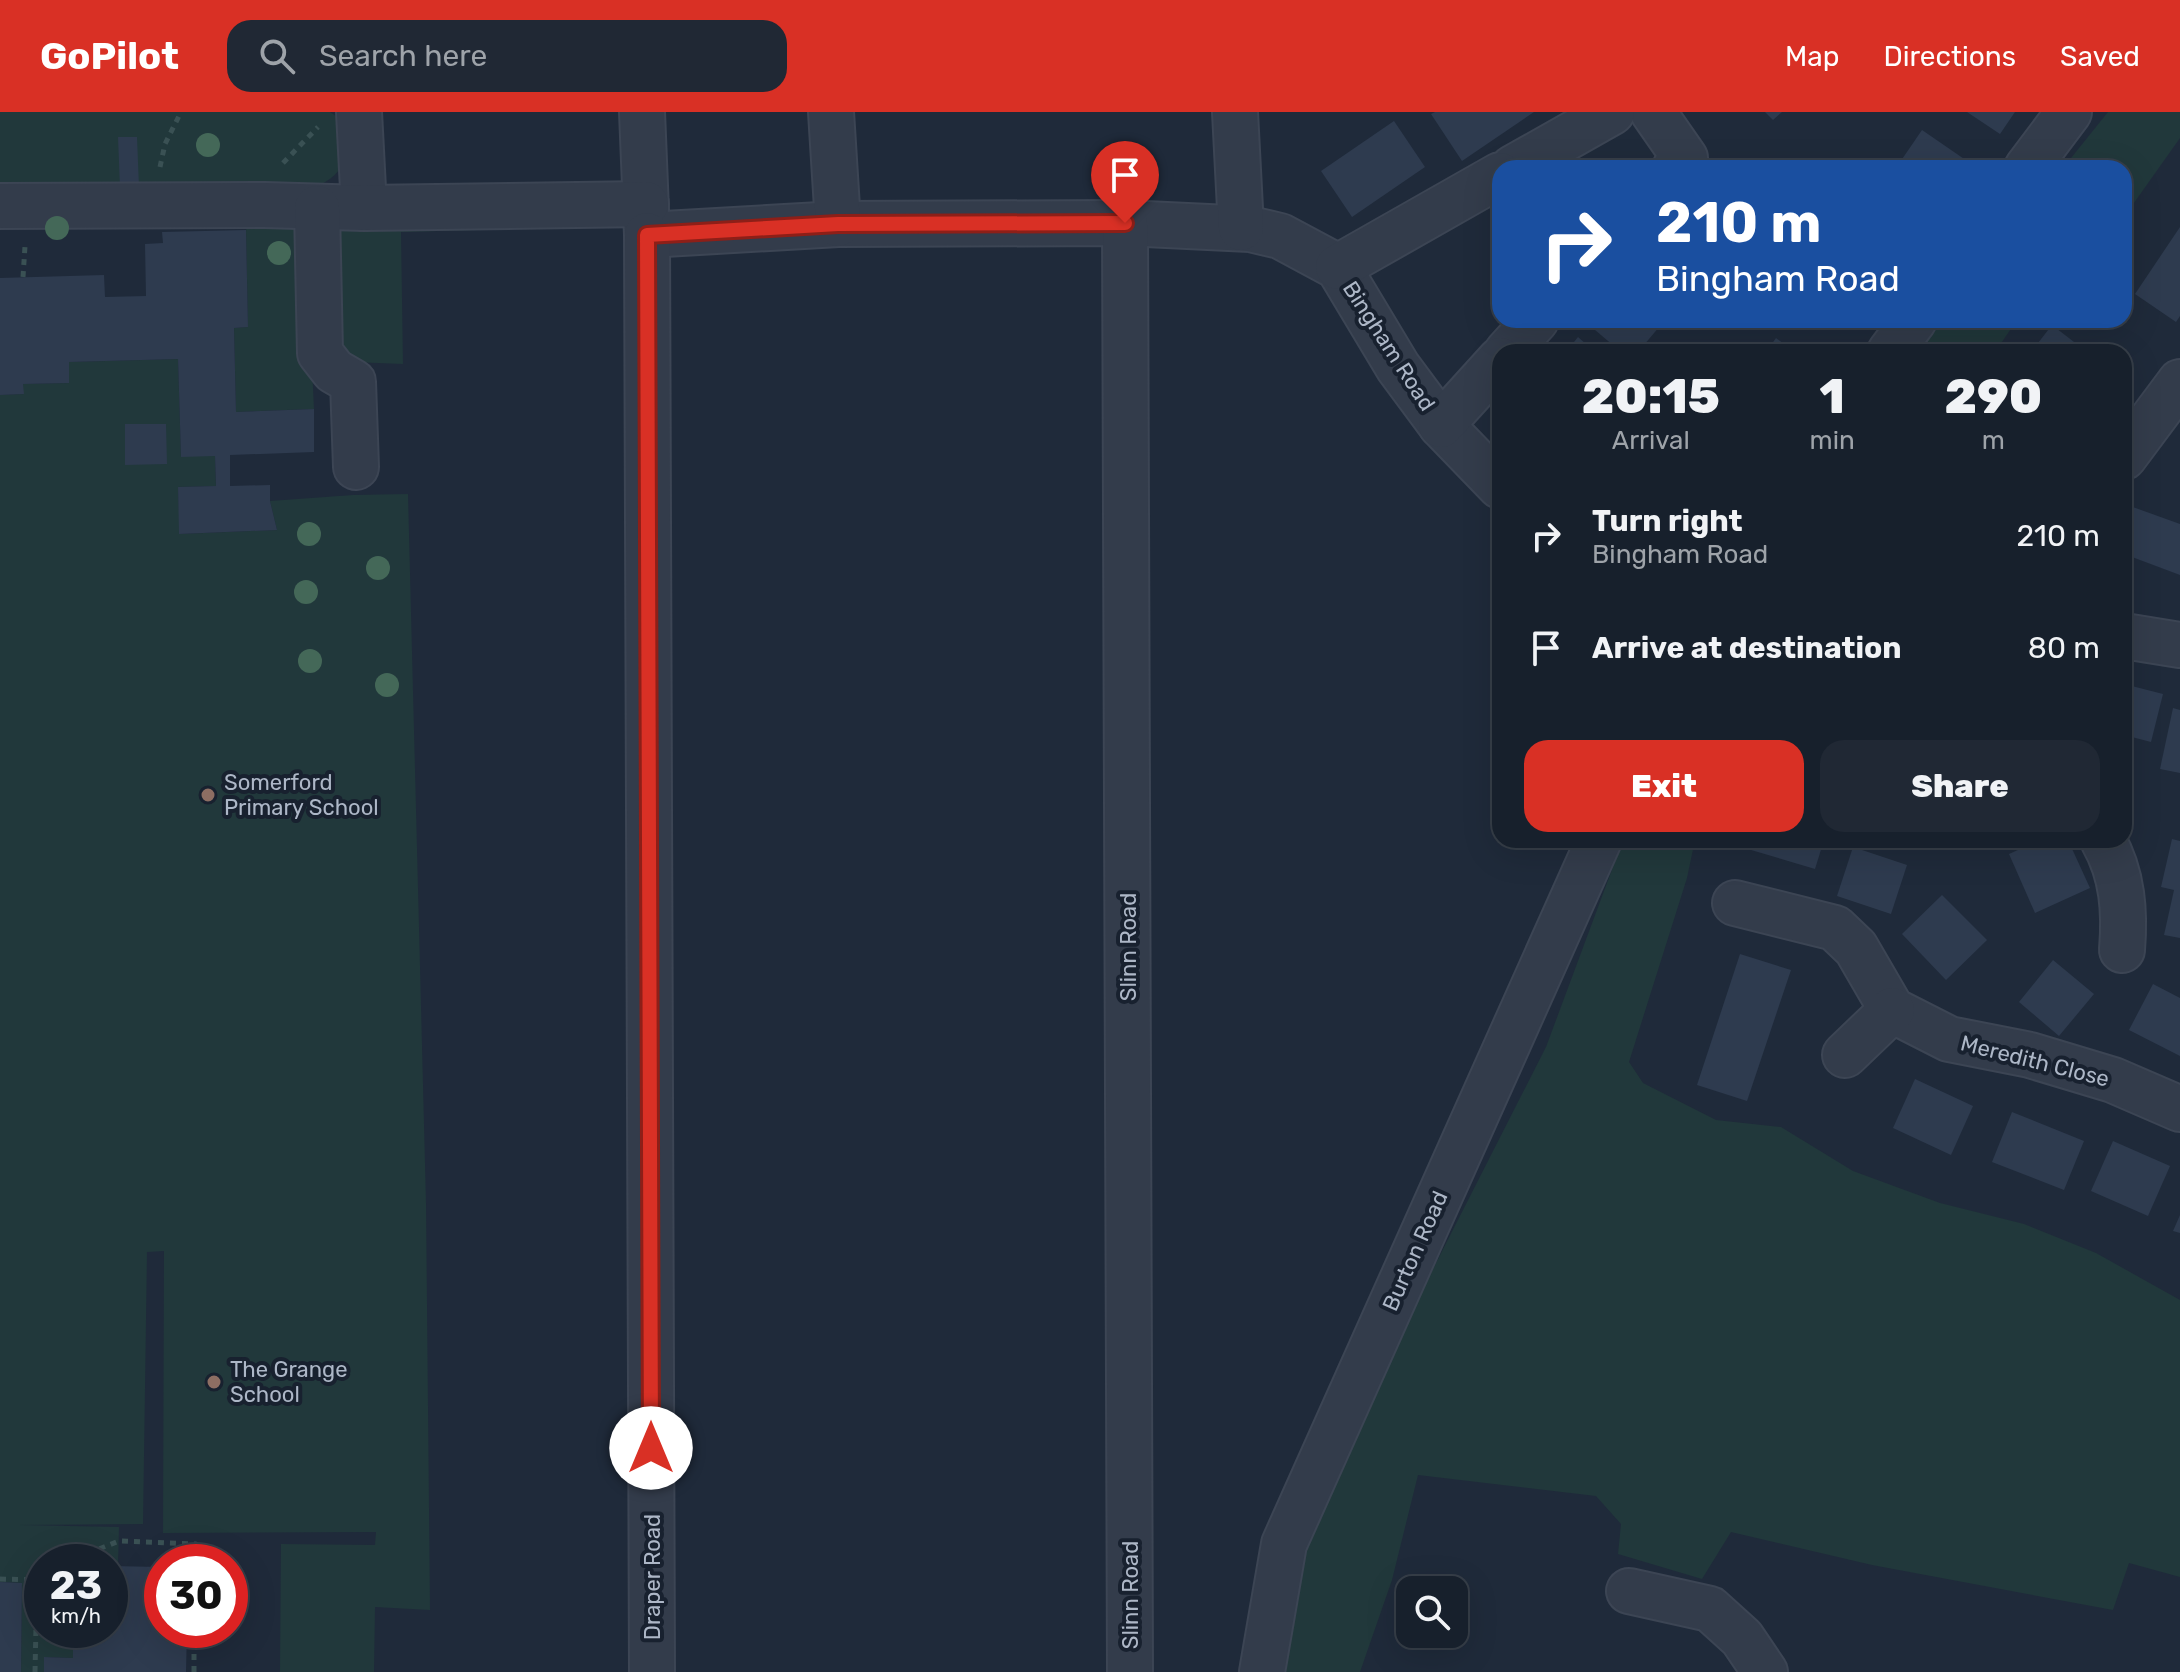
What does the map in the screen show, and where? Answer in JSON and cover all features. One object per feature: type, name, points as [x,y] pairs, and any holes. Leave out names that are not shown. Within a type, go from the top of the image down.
[{"type":"street","points":[[642,112],[646,219]]},
{"type":"street","points":[[831,112],[838,224]]},
{"type":"street","points":[[1235,112],[1241,228]]},
{"type":"street","points":[[1527,160],[1612,112]]},
{"type":"street","points":[[1653,112],[1685,158],[1683,160]]},
{"type":"street","points":[[2033,160],[2069,112]]},
{"type":"street","points":[[339,118],[364,208]]},
{"type":"street","name":"Bingham Road","points":[[1338,267],[1492,180]]},
{"type":"street","name":"Bingham Road","points":[[0,206],[265,205],[838,224],[1125,223],[1241,228],[1280,236],[1338,267],[1398,367],[1441,425],[1492,478]]},
{"type":"street","points":[[317,208],[320,353],[334,371],[353,382],[356,467]]},
{"type":"street","name":"Draper Road","points":[[646,219],[652,1672]]},
{"type":"street","name":"Slinn Road","points":[[1125,223],[1130,1672]]},
{"type":"street","points":[[1514,344],[1529,328]]},
{"type":"street","name":"Bingham Road","points":[[1441,425],[1492,369]]},
{"type":"street","points":[[2132,446],[2180,382]]},
{"type":"street","points":[[2132,637],[2180,645]]},
{"type":"street","name":"Burton Road","points":[[1262,1672],[1284,1544],[1595,848]]},
{"type":"street","points":[[2108,848],[2122,892],[2125,919],[2122,950]]},
{"type":"street","points":[[1735,903],[1835,928],[1856,948],[1892,1010],[1845,1055]]},
{"type":"street","name":"Meredith Close","points":[[1892,1010],[1949,1039],[2030,1055],[2113,1080],[2180,1109]]},
{"type":"street","points":[[1629,1591],[1710,1609],[1742,1638],[1765,1672]]},
{"type":"path","points":[[161,205],[160,163],[172,127],[181,112]]},
{"type":"path","points":[[265,205],[265,182],[339,118]]},
{"type":"path","points":[[111,1544],[119,1541],[196,1544]]},
{"type":"path","points":[[0,1579],[24,1580]]},
{"type":"path","points":[[35,1672],[36,1648]]},
{"type":"path","points":[[194,1648],[194,1672]]},
{"type":"green space","points":[[0,112],[330,112],[349,125],[342,166],[330,179],[309,190],[0,187]]},
{"type":"green space","points":[[2108,112],[2180,112],[2180,138],[2132,206],[2132,160],[2069,160]]},
{"type":"green space","points":[[556,212],[556,228],[401,232],[403,364],[352,362],[338,352],[338,224]]},
{"type":"green space","points":[[305,217],[314,409],[236,412],[234,328],[248,327],[246,230],[252,218]]},
{"type":"green space","points":[[1937,328],[2012,328],[2000,344],[1925,344]]},
{"type":"green space","points":[[178,359],[181,456],[215,456],[216,486],[178,487],[180,534],[277,530],[270,501],[408,494],[426,1203],[430,1610],[375,1607],[374,1672],[280,1672],[281,1544],[375,1545],[376,1532],[163,1533],[164,1251],[147,1252],[143,1524],[20,1525],[119,1527],[119,1544],[24,1544],[24,1648],[73,1648],[73,1658],[45,1657],[44,1672],[21,1672],[22,1583],[0,1582],[0,395],[23,394],[23,384],[69,383],[69,362]]},
{"type":"green space","points":[[1620,848],[1693,848],[1687,878],[1629,1062],[1643,1083],[1716,1120],[1781,1127],[1853,1171],[1940,1203],[2024,1224],[2096,1253],[2180,1300],[2180,1577],[2129,1563],[2113,1610],[1872,1565],[1731,1532],[1702,1579],[1618,1554],[1621,1524],[1596,1496],[1418,1475],[1392,1580],[1360,1672],[1280,1672],[1303,1548],[1404,1326],[1546,1047]]},
{"type":"building","points":[[1534,112],[1462,161],[1431,114]]},
{"type":"building","points":[[1765,112],[1782,112],[1773,120]]},
{"type":"building","points":[[1967,112],[2015,112],[2000,134]]},
{"type":"building","points":[[1394,121],[1425,167],[1352,217],[1321,171]]},
{"type":"building","points":[[1922,130],[1966,160],[1901,160]]},
{"type":"building","points":[[118,137],[137,137],[139,187],[120,188]]},
{"type":"building","points":[[2180,227],[2180,316],[2176,322],[2135,294]]},
{"type":"building","points":[[246,230],[248,327],[234,328],[236,412],[314,409],[314,452],[230,455],[230,486],[270,485],[270,501],[277,530],[179,534],[178,487],[216,486],[215,456],[181,457],[178,359],[69,362],[69,383],[23,384],[24,394],[0,395],[0,278],[104,275],[105,297],[146,296],[145,244],[163,243],[162,232]]},
{"type":"building","points":[[1593,328],[1658,328],[1645,344],[1612,344]]},
{"type":"building","points":[[2050,328],[2056,328],[2077,344],[2037,344]]},
{"type":"building","points":[[1578,337],[1586,344],[1572,344]]},
{"type":"building","points":[[125,424],[166,424],[167,464],[125,465]]},
{"type":"building","points":[[2132,507],[2180,524],[2180,575],[2132,557]]},
{"type":"building","points":[[2132,686],[2163,694],[2151,742],[2132,737]]},
{"type":"building","points":[[2173,708],[2180,710],[2180,773],[2160,769]]},
{"type":"building","points":[[2172,839],[2180,841],[2180,938],[2164,935],[2174,890],[2161,887]]},
{"type":"building","points":[[1744,848],[1822,848],[1815,869]]},
{"type":"building","points":[[1853,848],[1907,865],[1891,914],[1837,896]]},
{"type":"building","points":[[2022,848],[2072,848],[2090,888],[2035,913],[2009,854]]},
{"type":"building","points":[[1942,895],[1987,940],[1946,980],[1902,934]]},
{"type":"building","points":[[1740,954],[1791,970],[1747,1101],[1697,1085]]},
{"type":"building","points":[[2053,960],[2094,994],[2059,1036],[2019,1002]]},
{"type":"building","points":[[2153,984],[2180,998],[2180,1056],[2129,1030]]},
{"type":"building","points":[[1915,1079],[1973,1106],[1951,1155],[1893,1128]]},
{"type":"building","points":[[2012,1112],[2084,1141],[2064,1190],[1992,1162]]},
{"type":"building","points":[[2113,1141],[2170,1166],[2148,1216],[2091,1191]]},
{"type":"building","points":[[2180,1215],[2180,1233],[2173,1231]]},
{"type":"building","points":[[128,1566],[144,1567],[144,1648],[187,1648],[186,1672],[44,1672],[44,1657],[73,1658],[73,1648],[128,1648]]},
{"type":"building","points":[[0,1582],[22,1583],[21,1672],[0,1672]]},
{"type":"place","name":"Somerford Primary School","points":[[208,795]]},
{"type":"place","name":"The Grange School","points":[[214,1382]]},
{"type":"route","points":[[651,1448],[647,235],[838,224],[1125,223]]}]
